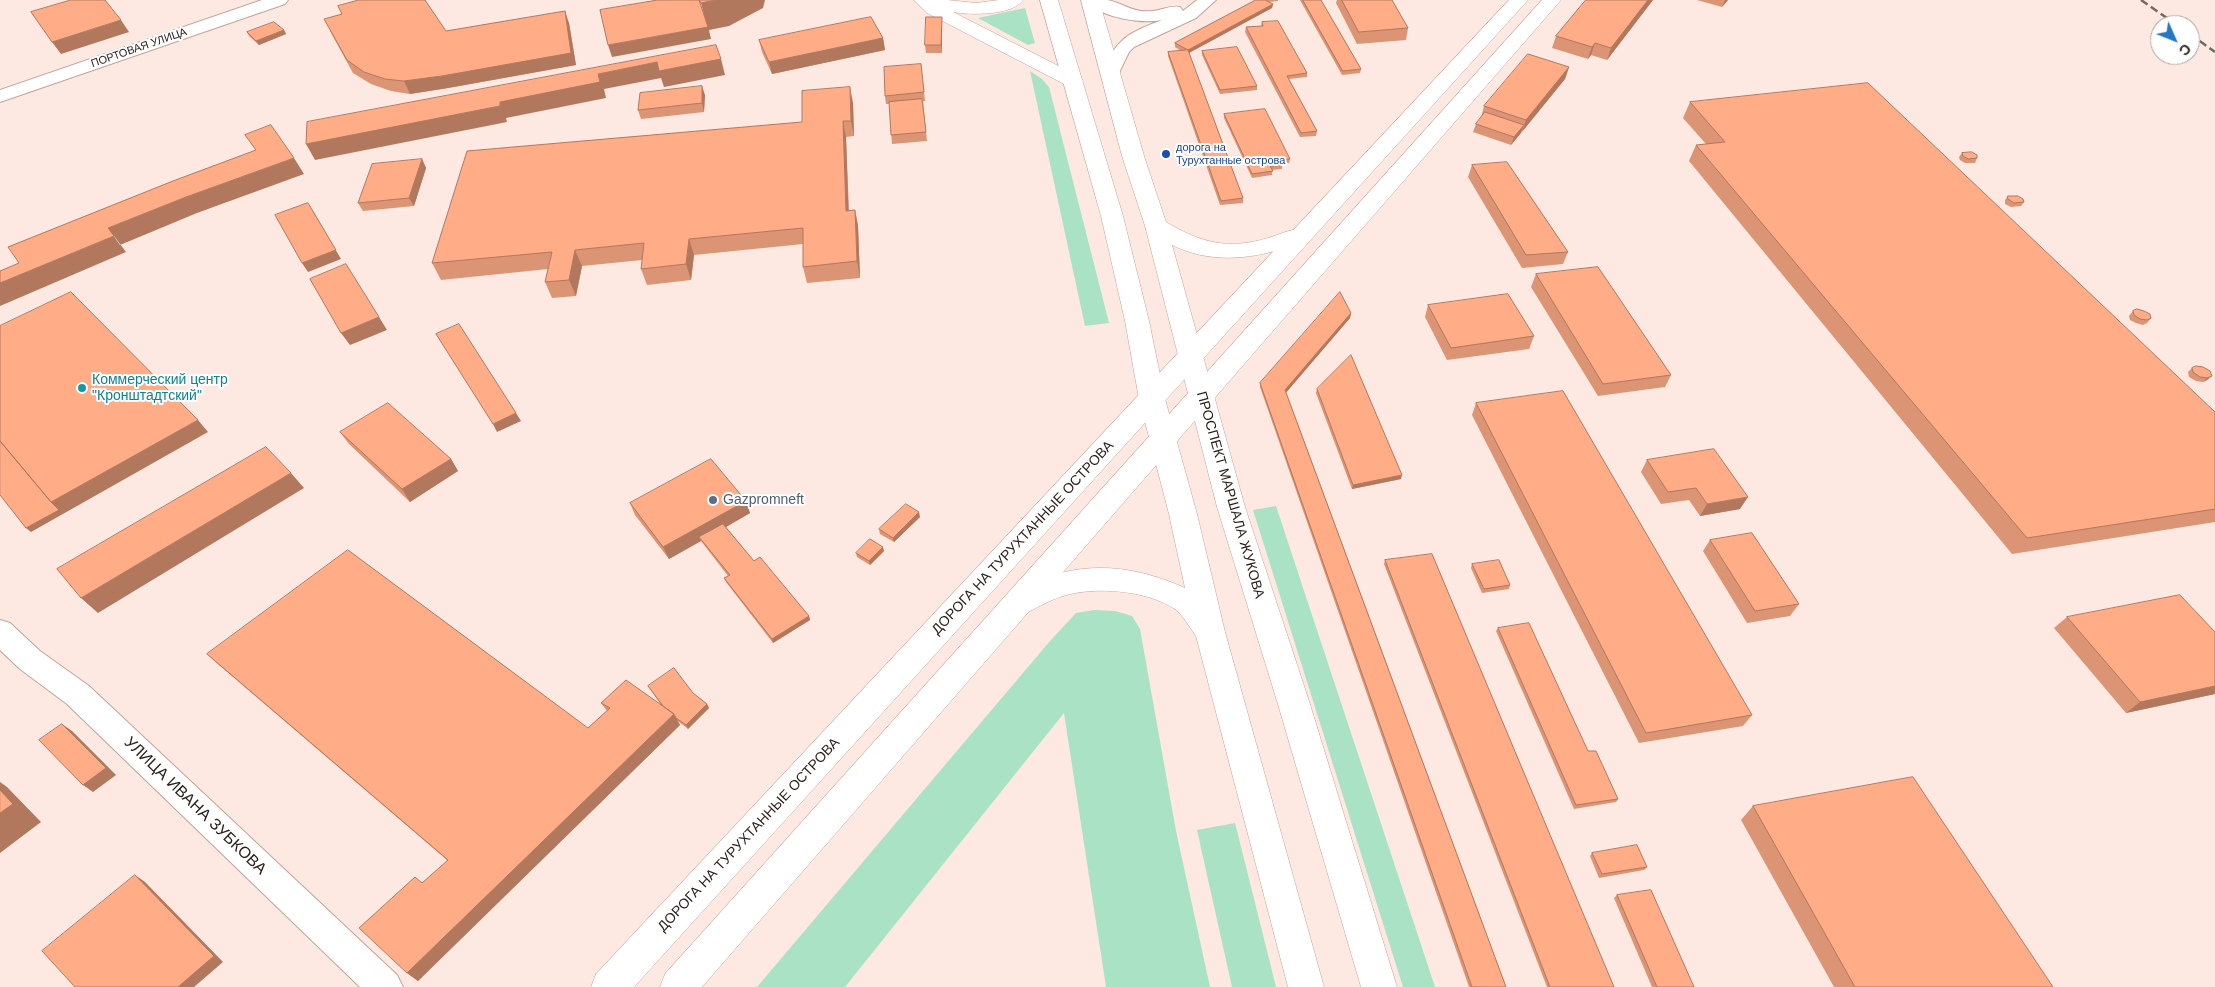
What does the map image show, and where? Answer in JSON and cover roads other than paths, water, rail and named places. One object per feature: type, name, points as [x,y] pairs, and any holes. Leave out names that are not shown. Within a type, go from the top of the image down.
[{"type":"street","name":"ПОРТОВАЯ УЛИЦА","points":[[0,87],[252,0]]},
{"type":"street","name":"ПОРТОВАЯ УЛИЦА","points":[[0,96],[279,0]]},
{"type":"street","points":[[924,0],[943,5],[988,8],[1014,0]]},
{"type":"street","points":[[924,0],[933,9],[1073,81]]},
{"type":"street","points":[[1049,0],[1112,216],[1152,399],[1183,514],[1210,632],[1306,987]]},
{"type":"street","name":"ПРОСПЕКТ МАРШАЛА ЖУКОВА","points":[[1090,0],[1133,156],[1156,226],[1231,507],[1293,701],[1379,987]]},
{"type":"street","points":[[1095,0],[1116,11],[1142,17],[1171,12],[1184,7],[1191,0]]},
{"type":"street","points":[[1110,73],[1127,43],[1190,14],[1207,0]]},
{"type":"street","name":"ДОРОГА НА ТУРУХТАННЫЕ ОСТРОВА","points":[[609,987],[1518,0]]},
{"type":"street","points":[[678,987],[1552,0]]},
{"type":"street","points":[[1156,226],[1188,244],[1204,249],[1231,252],[1261,248],[1301,236]]},
{"type":"street","points":[[1014,606],[1056,586],[1088,579],[1124,580],[1154,587],[1186,601],[1210,632]]},
{"type":"street","name":"УЛИЦА ИВАНА ЗУБКОВА","points":[[0,632],[30,660],[78,695],[385,987]]},
{"type":"railway","points":[[2141,0],[2163,15]]},
{"type":"railway","points":[[2200,41],[2215,52]]},
{"type":"place","name":"дорога на Турухтанные острова","points":[[1166,154]]},
{"type":"place","name":"Коммерческий центр \"Кронштадтский\"","points":[[82,388]]},
{"type":"place","name":"Gazpromneft","points":[[713,500]]}]
